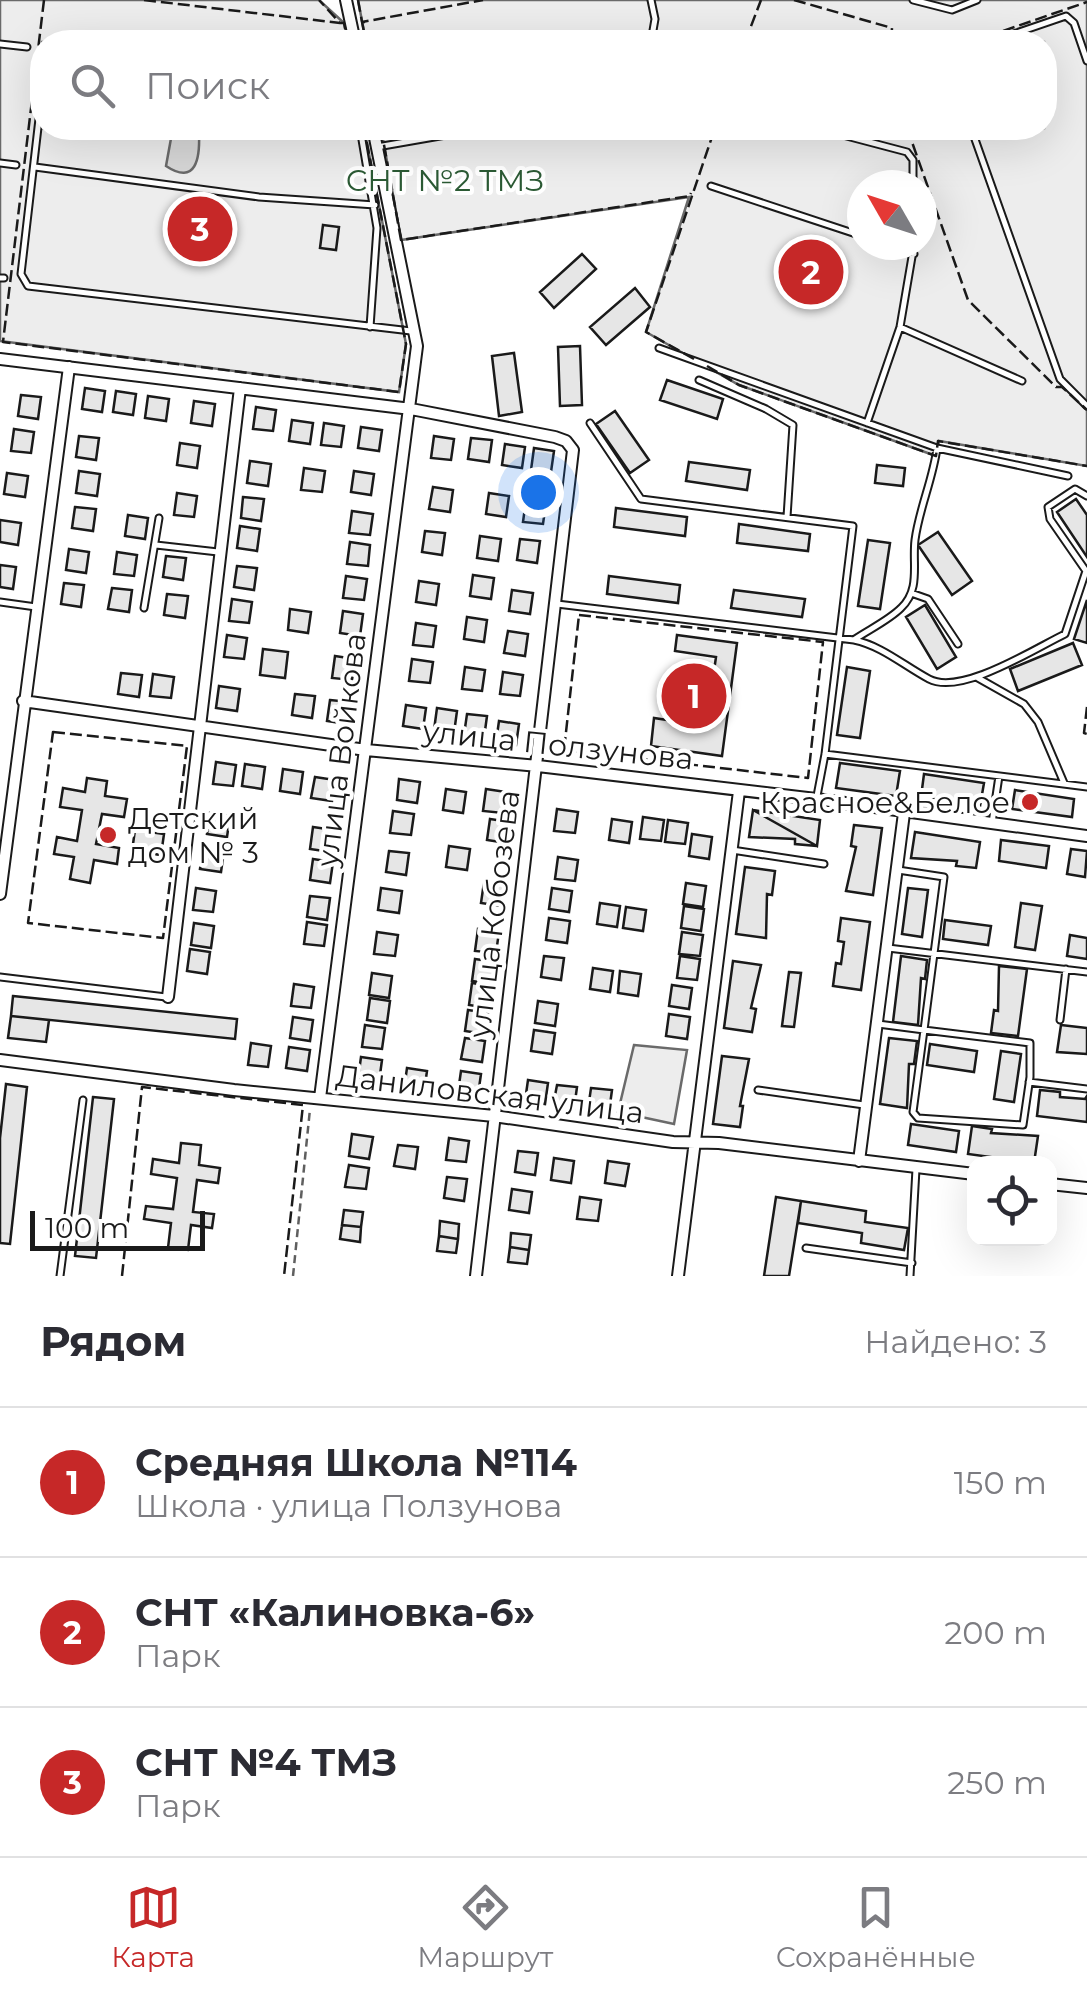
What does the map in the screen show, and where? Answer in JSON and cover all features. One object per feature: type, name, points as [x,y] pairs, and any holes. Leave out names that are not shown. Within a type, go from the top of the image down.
[{"type":"street","points":[[346,0],[352,30]]},
{"type":"street","name":"улица Войкова","points":[[316,1098],[366,750],[417,346],[376,140]]},
{"type":"street","points":[[0,359],[411,408]]},
{"type":"street","points":[[0,894],[70,367]]},
{"type":"street","points":[[168,997],[240,388]]},
{"type":"street","name":"улица Кобозева","points":[[411,408],[566,441],[573,450],[476,1276]]},
{"type":"street","name":"улица Ползунова","points":[[23,701],[366,750],[816,799],[1087,836]]},
{"type":"street","points":[[678,1276],[739,791]]},
{"type":"street","points":[[859,1161],[904,812]]},
{"type":"street","name":"Даниловская улица","points":[[0,1060],[494,1116],[673,1142],[967,1173]]},
{"type":"street","points":[[1057,1185],[1087,1188]]},
{"type":"lane","points":[[651,0],[653,30]]},
{"type":"lane","points":[[913,0],[952,10],[977,0]]},
{"type":"lane","points":[[1025,30],[1066,16],[1074,23],[1087,61]]},
{"type":"lane","points":[[0,44],[27,47]]},
{"type":"lane","points":[[37,140],[21,274],[28,286],[414,332]]},
{"type":"lane","points":[[362,140],[377,228],[370,327]]},
{"type":"lane","points":[[377,147],[417,140]]},
{"type":"lane","points":[[862,140],[907,152],[912,170]]},
{"type":"lane","points":[[975,140],[1060,380],[1087,406]]},
{"type":"lane","points":[[0,163],[16,165]]},
{"type":"lane","points":[[34,167],[259,197],[375,204]]},
{"type":"lane","points":[[711,186],[847,231]]},
{"type":"lane","points":[[867,422],[900,327],[913,260]]},
{"type":"lane","points":[[900,327],[1022,381]]},
{"type":"lane","points":[[658,348],[938,448],[1068,476]]},
{"type":"lane","points":[[699,380],[792,425],[787,518]]},
{"type":"lane","points":[[590,423],[641,499],[853,526],[826,754],[816,799]]},
{"type":"lane","points":[[854,640],[902,608],[911,593],[915,540],[935,474],[938,448]]},
{"type":"lane","points":[[557,604],[854,640],[872,644],[934,682],[955,683],[978,678],[1065,634],[1086,571],[1050,519],[1048,506],[1074,489],[1087,496]]},
{"type":"lane","points":[[144,608],[158,518]]},
{"type":"lane","points":[[156,545],[220,552]]},
{"type":"lane","points":[[911,593],[928,599],[958,644]]},
{"type":"lane","points":[[0,602],[39,608]]},
{"type":"lane","points":[[978,678],[1024,704],[1038,722],[1064,784]]},
{"type":"lane","points":[[826,754],[1087,787]]},
{"type":"lane","points":[[992,824],[999,776]]},
{"type":"lane","points":[[729,850],[824,864]]},
{"type":"lane","points":[[875,1024],[924,1030],[1030,1043],[1023,1125],[918,1118],[913,1112],[924,1030],[935,952],[944,877],[898,870]]},
{"type":"lane","points":[[885,947],[1087,972]]},
{"type":"lane","points":[[1060,1020],[1066,969]]},
{"type":"lane","points":[[0,977],[168,997]]},
{"type":"lane","points":[[1029,1082],[1087,1088]]},
{"type":"lane","points":[[758,1090],[865,1106]]},
{"type":"lane","points":[[60,1276],[83,1100]]},
{"type":"lane","points":[[910,1276],[916,1167]]},
{"type":"lane","points":[[806,1248],[912,1263]]},
{"type":"path","points":[[293,1276],[316,1098]]},
{"type":"shaded area","points":[[0,0],[319,0],[344,23],[345,30],[30,30],[30,140],[366,140],[406,344],[399,392],[0,341]]},
{"type":"shaded area","points":[[358,0],[1087,0],[1087,466],[939,441],[936,456],[739,385],[646,332],[689,197],[401,240],[383,140],[1057,140],[1057,30],[364,30]]},
{"type":"shaded area","points":[[171,140],[199,140],[197,160],[190,171],[184,173],[166,166]]},
{"type":"shaded area","points":[[634,1045],[687,1050],[674,1124],[618,1112]]},
{"type":"building","points":[[323,225],[339,227],[336,250],[320,248]]},
{"type":"building","points":[[582,254],[596,269],[554,308],[540,292]]},
{"type":"building","points":[[635,288],[650,307],[606,345],[590,327]]},
{"type":"building","points":[[580,346],[582,405],[560,406],[558,347]]},
{"type":"building","points":[[514,353],[522,412],[499,416],[492,356]]},
{"type":"building","points":[[667,380],[723,399],[717,419],[660,400]]},
{"type":"building","points":[[85,388],[105,391],[102,412],[82,409]]},
{"type":"building","points":[[116,391],[136,394],[133,415],[113,412]]},
{"type":"building","points":[[21,395],[41,397],[38,419],[18,416]]},
{"type":"building","points":[[148,396],[169,399],[166,421],[145,418]]},
{"type":"building","points":[[194,401],[215,404],[212,426],[191,423]]},
{"type":"building","points":[[256,407],[276,410],[273,431],[253,429]]},
{"type":"building","points":[[615,411],[649,460],[630,473],[596,424]]},
{"type":"building","points":[[292,420],[313,423],[310,444],[289,441]]},
{"type":"building","points":[[324,423],[344,426],[341,447],[321,445]]},
{"type":"building","points":[[361,427],[382,430],[379,451],[358,448]]},
{"type":"building","points":[[14,429],[34,432],[31,453],[11,451]]},
{"type":"building","points":[[79,436],[99,438],[96,460],[76,457]]},
{"type":"building","points":[[434,436],[454,439],[451,460],[431,458]]},
{"type":"building","points":[[471,438],[492,440],[489,462],[468,459]]},
{"type":"building","points":[[180,443],[200,446],[197,468],[177,465]]},
{"type":"building","points":[[505,444],[525,447],[522,468],[502,465]]},
{"type":"building","points":[[534,448],[554,451],[551,472],[531,470]]},
{"type":"building","points":[[250,461],[271,464],[268,486],[247,483]]},
{"type":"building","points":[[689,462],[750,470],[747,490],[686,481]]},
{"type":"building","points":[[877,465],[905,468],[903,486],[875,483]]},
{"type":"building","points":[[304,468],[325,471],[322,492],[301,490]]},
{"type":"building","points":[[79,471],[100,474],[97,496],[76,493]]},
{"type":"building","points":[[354,471],[374,474],[371,495],[351,492]]},
{"type":"building","points":[[7,473],[28,476],[25,497],[4,494]]},
{"type":"building","points":[[433,487],[453,490],[450,512],[429,509]]},
{"type":"building","points":[[177,493],[197,496],[194,517],[174,515]]},
{"type":"building","points":[[489,493],[509,496],[506,517],[486,514]]},
{"type":"building","points":[[243,497],[264,499],[261,521],[241,518]]},
{"type":"building","points":[[1076,499],[1087,515],[1087,557],[1057,512]]},
{"type":"building","points":[[526,500],[546,503],[543,524],[523,522]]},
{"type":"building","points":[[75,507],[96,509],[93,531],[72,528]]},
{"type":"building","points":[[616,508],[687,517],[685,536],[614,527]]},
{"type":"building","points":[[352,511],[373,514],[370,535],[349,533]]},
{"type":"building","points":[[128,515],[148,518],[145,539],[125,536]]},
{"type":"building","points":[[0,520],[21,523],[18,545],[0,542]]},
{"type":"building","points":[[739,524],[810,534],[808,551],[737,543]]},
{"type":"building","points":[[240,526],[260,529],[257,551],[237,548]]},
{"type":"building","points":[[425,531],[445,533],[442,555],[422,552]]},
{"type":"building","points":[[938,532],[972,581],[952,595],[918,545]]},
{"type":"building","points":[[480,536],[501,539],[498,561],[477,558]]},
{"type":"building","points":[[520,539],[540,541],[537,563],[517,560]]},
{"type":"building","points":[[868,540],[890,543],[880,609],[858,606]]},
{"type":"building","points":[[350,542],[370,545],[368,566],[347,564]]},
{"type":"building","points":[[69,549],[89,552],[86,573],[66,570]]},
{"type":"building","points":[[117,552],[137,555],[134,576],[114,574]]},
{"type":"building","points":[[166,556],[186,558],[183,580],[163,577]]},
{"type":"building","points":[[0,565],[16,567],[13,589],[0,587]]},
{"type":"building","points":[[237,566],[257,568],[254,590],[234,587]]},
{"type":"building","points":[[473,575],[494,578],[491,599],[470,596]]},
{"type":"building","points":[[346,576],[367,579],[364,600],[343,598]]},
{"type":"building","points":[[609,576],[680,585],[678,603],[607,594]]},
{"type":"building","points":[[419,581],[439,584],[436,605],[416,602]]},
{"type":"building","points":[[64,583],[84,585],[81,607],[61,604]]},
{"type":"building","points":[[112,588],[132,590],[129,612],[108,609]]},
{"type":"building","points":[[512,590],[533,593],[530,614],[509,611]]},
{"type":"building","points":[[734,590],[805,599],[802,617],[731,608]]},
{"type":"building","points":[[167,594],[188,596],[185,618],[164,615]]},
{"type":"building","points":[[232,599],[252,602],[249,623],[229,621]]},
{"type":"building","points":[[1087,600],[1087,643],[1074,639]]},
{"type":"building","points":[[925,605],[956,657],[937,669],[906,617]]},
{"type":"building","points":[[290,609],[311,612],[308,633],[288,630]]},
{"type":"building","points":[[343,611],[363,614],[360,636],[340,633]]},
{"type":"building","points":[[467,617],[487,620],[484,642],[464,639]]},
{"type":"building","points":[[416,623],[436,626],[433,647],[413,645]]},
{"type":"building","points":[[508,631],[528,634],[525,656],[504,653]]},
{"type":"building","points":[[227,635],[247,638],[244,659],[224,657]]},
{"type":"building","points":[[677,635],[737,643],[722,756],[651,746],[654,718],[706,726],[716,657],[675,651]]},
{"type":"building","points":[[1073,643],[1082,665],[1018,691],[1010,669]]},
{"type":"building","points":[[263,649],[288,652],[285,678],[260,675]]},
{"type":"building","points":[[335,656],[355,659],[352,680],[332,678]]},
{"type":"building","points":[[412,659],[433,662],[430,683],[409,681]]},
{"type":"building","points":[[465,667],[485,670],[482,691],[462,689]]},
{"type":"building","points":[[847,667],[870,671],[860,738],[837,735]]},
{"type":"building","points":[[503,672],[523,675],[520,696],[500,694]]},
{"type":"building","points":[[121,673],[142,675],[139,697],[118,694]]},
{"type":"building","points":[[153,674],[174,677],[171,698],[150,696]]},
{"type":"building","points":[[219,686],[240,689],[237,711],[216,708]]},
{"type":"building","points":[[295,694],[315,696],[312,718],[292,715]]},
{"type":"building","points":[[330,700],[350,702],[347,724],[327,721]]},
{"type":"building","points":[[406,705],[426,708],[423,729],[403,726]]},
{"type":"building","points":[[437,708],[457,711],[454,733],[434,730]]},
{"type":"building","points":[[467,714],[487,716],[484,738],[464,735]]},
{"type":"building","points":[[499,721],[519,724],[516,745],[496,742]]},
{"type":"building","points":[[216,762],[236,765],[233,786],[213,784]]},
{"type":"building","points":[[840,763],[900,771],[896,796],[836,788]]},
{"type":"building","points":[[245,764],[265,767],[262,789],[242,786]]},
{"type":"building","points":[[283,769],[303,772],[300,794],[280,791]]},
{"type":"building","points":[[924,774],[984,783],[980,806],[921,797]]},
{"type":"building","points":[[315,777],[335,780],[332,801],[311,798]]},
{"type":"building","points":[[87,778],[107,781],[105,796],[127,799],[124,817],[102,814],[96,844],[119,848],[117,864],[94,860],[90,883],[70,879],[74,857],[54,854],[57,837],[77,841],[82,810],[60,807],[63,788],[85,792]]},
{"type":"building","points":[[399,779],[420,782],[417,803],[397,800]]},
{"type":"building","points":[[446,789],[466,792],[463,813],[443,810]]},
{"type":"building","points":[[486,789],[506,792],[503,813],[483,811]]},
{"type":"building","points":[[1015,790],[1074,799],[1072,817],[1012,809]]},
{"type":"building","points":[[557,809],[578,812],[575,833],[554,831]]},
{"type":"building","points":[[753,810],[820,820],[817,846]]},
{"type":"building","points":[[753,810],[817,846],[795,844],[795,839],[749,837]]},
{"type":"building","points":[[393,811],[414,814],[411,835],[390,833]]},
{"type":"building","points":[[210,813],[230,816],[227,837],[207,834]]},
{"type":"building","points":[[643,817],[664,820],[661,841],[640,839]]},
{"type":"building","points":[[490,819],[510,822],[507,843],[487,840]]},
{"type":"building","points":[[612,819],[632,822],[629,843],[609,840]]},
{"type":"building","points":[[668,820],[688,823],[685,844],[665,842]]},
{"type":"building","points":[[854,825],[882,828],[873,895],[846,891],[856,847],[851,846]]},
{"type":"building","points":[[313,827],[334,830],[331,852],[310,849]]},
{"type":"building","points":[[135,830],[164,834],[161,855],[132,851]]},
{"type":"building","points":[[915,832],[980,842],[976,868],[956,866],[957,861],[911,858]]},
{"type":"building","points":[[692,834],[712,837],[709,859],[689,856]]},
{"type":"building","points":[[1001,840],[1049,846],[1046,868],[999,861]]},
{"type":"building","points":[[449,846],[470,849],[467,870],[446,867]]},
{"type":"building","points":[[203,848],[224,851],[221,872],[200,869]]},
{"type":"building","points":[[1071,849],[1087,851],[1085,877],[1067,874]]},
{"type":"building","points":[[389,851],[409,853],[406,875],[386,872]]},
{"type":"building","points":[[558,857],[578,860],[575,881],[555,879]]},
{"type":"building","points":[[313,859],[333,862],[330,883],[310,880]]},
{"type":"building","points":[[745,867],[775,871],[772,895],[767,894],[766,938],[736,934]]},
{"type":"building","points":[[484,882],[505,884],[502,906],[481,903]]},
{"type":"building","points":[[686,883],[706,886],[703,907],[683,904]]},
{"type":"building","points":[[196,888],[216,891],[213,912],[193,910]]},
{"type":"building","points":[[381,888],[402,891],[399,913],[378,910]]},
{"type":"building","points":[[552,888],[572,891],[569,912],[549,909]]},
{"type":"building","points":[[908,888],[928,890],[922,937],[902,934]]},
{"type":"building","points":[[310,896],[330,898],[327,920],[307,917]]},
{"type":"building","points":[[600,903],[620,906],[617,927],[597,924]]},
{"type":"building","points":[[1021,903],[1042,906],[1035,950],[1015,947]]},
{"type":"building","points":[[684,906],[704,909],[701,931],[681,928]]},
{"type":"building","points":[[626,907],[646,910],[643,931],[623,928]]},
{"type":"building","points":[[549,918],[570,921],[567,943],[546,940]]},
{"type":"building","points":[[841,918],[870,922],[861,990],[833,986],[844,942],[838,941]]},
{"type":"building","points":[[945,920],[991,926],[988,945],[943,939]]},
{"type":"building","points":[[307,922],[327,925],[324,946],[304,944]]},
{"type":"building","points":[[194,923],[214,926],[211,948],[191,945]]},
{"type":"building","points":[[478,929],[499,932],[496,953],[475,951]]},
{"type":"building","points":[[377,932],[398,935],[395,956],[374,954]]},
{"type":"building","points":[[682,932],[703,935],[700,956],[679,954]]},
{"type":"building","points":[[1070,935],[1087,938],[1087,959],[1067,956]]},
{"type":"building","points":[[190,949],[210,952],[207,974],[187,971]]},
{"type":"building","points":[[544,956],[564,958],[561,980],[541,977]]},
{"type":"building","points":[[680,956],[700,959],[697,980],[677,978]]},
{"type":"building","points":[[901,956],[927,960],[925,979],[921,978],[918,1025],[893,1022]]},
{"type":"building","points":[[475,959],[496,962],[493,984],[472,981]]},
{"type":"building","points":[[733,961],[761,965],[751,1008],[756,1009],[752,1032],[724,1028]]},
{"type":"building","points":[[999,966],[1027,969],[1018,1036],[991,1033],[994,1010],[998,1011]]},
{"type":"building","points":[[593,968],[613,971],[610,992],[590,989]]},
{"type":"building","points":[[620,971],[641,974],[638,996],[618,993]]},
{"type":"building","points":[[789,972],[801,973],[794,1027],[782,1026]]},
{"type":"building","points":[[372,973],[392,976],[389,998],[369,995]]},
{"type":"building","points":[[472,983],[492,986],[489,1008],[469,1005]]},
{"type":"building","points":[[294,984],[314,987],[311,1008],[291,1006]]},
{"type":"building","points":[[672,985],[692,988],[689,1009],[669,1006]]},
{"type":"building","points":[[13,996],[237,1019],[235,1039],[11,1016]]},
{"type":"building","points":[[370,998],[390,1001],[387,1023],[367,1020]]},
{"type":"building","points":[[538,1001],[558,1004],[555,1026],[535,1023]]},
{"type":"building","points":[[468,1010],[488,1013],[485,1034],[465,1031]]},
{"type":"building","points":[[669,1014],[690,1017],[687,1039],[666,1036]]},
{"type":"building","points":[[11,1016],[49,1020],[46,1042],[8,1038]]},
{"type":"building","points":[[293,1017],[313,1020],[310,1041],[290,1038]]},
{"type":"building","points":[[365,1025],[385,1028],[382,1049],[362,1047]]},
{"type":"building","points":[[1061,1025],[1087,1028],[1087,1054],[1057,1052]]},
{"type":"building","points":[[534,1030],[555,1033],[552,1054],[531,1051]]},
{"type":"building","points":[[465,1038],[485,1041],[482,1062],[461,1059]]},
{"type":"building","points":[[889,1038],[917,1041],[914,1064],[909,1064],[907,1108],[880,1104]]},
{"type":"building","points":[[251,1043],[271,1046],[268,1067],[248,1065]]},
{"type":"building","points":[[930,1044],[977,1051],[974,1072],[927,1065]]},
{"type":"building","points":[[289,1047],[310,1050],[307,1071],[286,1068]]},
{"type":"building","points":[[1001,1051],[1021,1054],[1014,1102],[994,1099]]},
{"type":"building","points":[[722,1056],[749,1059],[740,1127],[713,1124]]},
{"type":"building","points":[[361,1057],[382,1060],[379,1082],[358,1079]]},
{"type":"building","points":[[407,1068],[427,1071],[424,1092],[404,1089]]},
{"type":"building","points":[[461,1071],[481,1074],[478,1095],[458,1092]]},
{"type":"building","points":[[528,1080],[548,1083],[545,1104],[525,1101]]},
{"type":"building","points":[[6,1084],[27,1087],[10,1244],[0,1243],[0,1138]]},
{"type":"building","points":[[557,1085],[577,1087],[574,1109],[553,1106]]},
{"type":"building","points":[[591,1088],[612,1090],[609,1112],[588,1109]]},
{"type":"building","points":[[1040,1090],[1060,1092],[1060,1097],[1087,1096],[1087,1122],[1037,1116]]},
{"type":"building","points":[[93,1097],[114,1099],[96,1258],[75,1256]]},
{"type":"building","points":[[911,1124],[959,1131],[956,1152],[908,1145]]},
{"type":"building","points":[[972,1126],[992,1129],[991,1133],[1038,1136],[1035,1156],[968,1154]]},
{"type":"building","points":[[352,1134],[373,1137],[369,1159],[349,1156]]},
{"type":"building","points":[[449,1138],[469,1141],[466,1162],[446,1160]]},
{"type":"building","points":[[181,1143],[201,1145],[199,1165],[220,1168],[218,1183],[197,1180],[193,1212],[214,1214],[212,1228],[191,1225],[188,1250],[168,1248],[171,1223],[144,1219],[146,1206],[173,1209],[177,1178],[151,1174],[153,1159],[179,1163]]},
{"type":"building","points":[[398,1145],[418,1147],[415,1169],[394,1166]]},
{"type":"building","points":[[518,1151],[538,1153],[535,1175],[515,1172]]},
{"type":"building","points":[[554,1158],[574,1161],[571,1183],[551,1180]]},
{"type":"building","points":[[608,1161],[629,1164],[625,1186],[605,1183]]},
{"type":"building","points":[[349,1165],[369,1168],[366,1189],[345,1187]]},
{"type":"building","points":[[447,1177],[467,1179],[464,1201],[444,1198]]},
{"type":"building","points":[[512,1189],[532,1192],[529,1213],[509,1210]]},
{"type":"building","points":[[580,1197],[601,1200],[598,1221],[577,1219]]},
{"type":"building","points":[[776,1197],[801,1201],[789,1276],[764,1276]]},
{"type":"building","points":[[801,1201],[866,1211],[865,1222],[908,1228],[904,1250],[861,1243],[862,1233],[798,1223]]},
{"type":"building","points":[[344,1210],[363,1212],[361,1227],[342,1225]]},
{"type":"building","points":[[440,1221],[459,1224],[458,1239],[439,1236]]},
{"type":"building","points":[[342,1225],[361,1227],[360,1242],[340,1239]]},
{"type":"building","points":[[511,1233],[531,1235],[529,1250],[510,1247]]},
{"type":"building","points":[[439,1236],[458,1239],[456,1253],[437,1251]]},
{"type":"building","points":[[510,1247],[529,1250],[527,1264],[508,1262]]},
{"type":"fence","points":[[40,30],[44,0]]},
{"type":"fence","points":[[144,0],[340,23],[319,0]]},
{"type":"fence","points":[[358,0],[362,22],[483,0]]},
{"type":"fence","points":[[750,30],[761,0]]},
{"type":"fence","points":[[794,0],[892,30]]},
{"type":"fence","points":[[1006,30],[1087,2]]},
{"type":"fence","points":[[364,30],[365,22]]},
{"type":"fence","points":[[338,23],[344,23],[345,30]]},
{"type":"fence","points":[[30,117],[3,342],[399,392],[406,344],[366,140]]},
{"type":"fence","points":[[383,140],[401,240],[691,193]]},
{"type":"fence","points":[[694,359],[646,332],[711,140]]},
{"type":"fence","points":[[911,140],[968,300],[1056,387],[1062,387],[1087,410]]},
{"type":"fence","points":[[707,366],[739,385],[936,456],[938,441],[1087,466]]},
{"type":"fence","points":[[579,615],[823,642],[808,778],[564,750],[579,615]]},
{"type":"fence","points":[[1087,707],[1087,734]]},
{"type":"fence","points":[[53,732],[187,746],[163,938],[28,923],[53,732]]},
{"type":"fence","points":[[122,1276],[142,1087],[303,1105],[284,1276]]},
{"type":"place","name":"СНТ №4 ТМЗ","points":[[200,229]]},
{"type":"place","name":"СНТ «Калиновка-6»","points":[[811,272]]},
{"type":"place","name":"Средняя Школа №114","points":[[694,696]]},
{"type":"place","name":"Красное&Белое","points":[[1030,802]]},
{"type":"place","name":"Детский дом № 3","points":[[108,835]]},
{"type":"park label","name":"СНТ №2 ТМЗ","points":[[445,180]]}]
